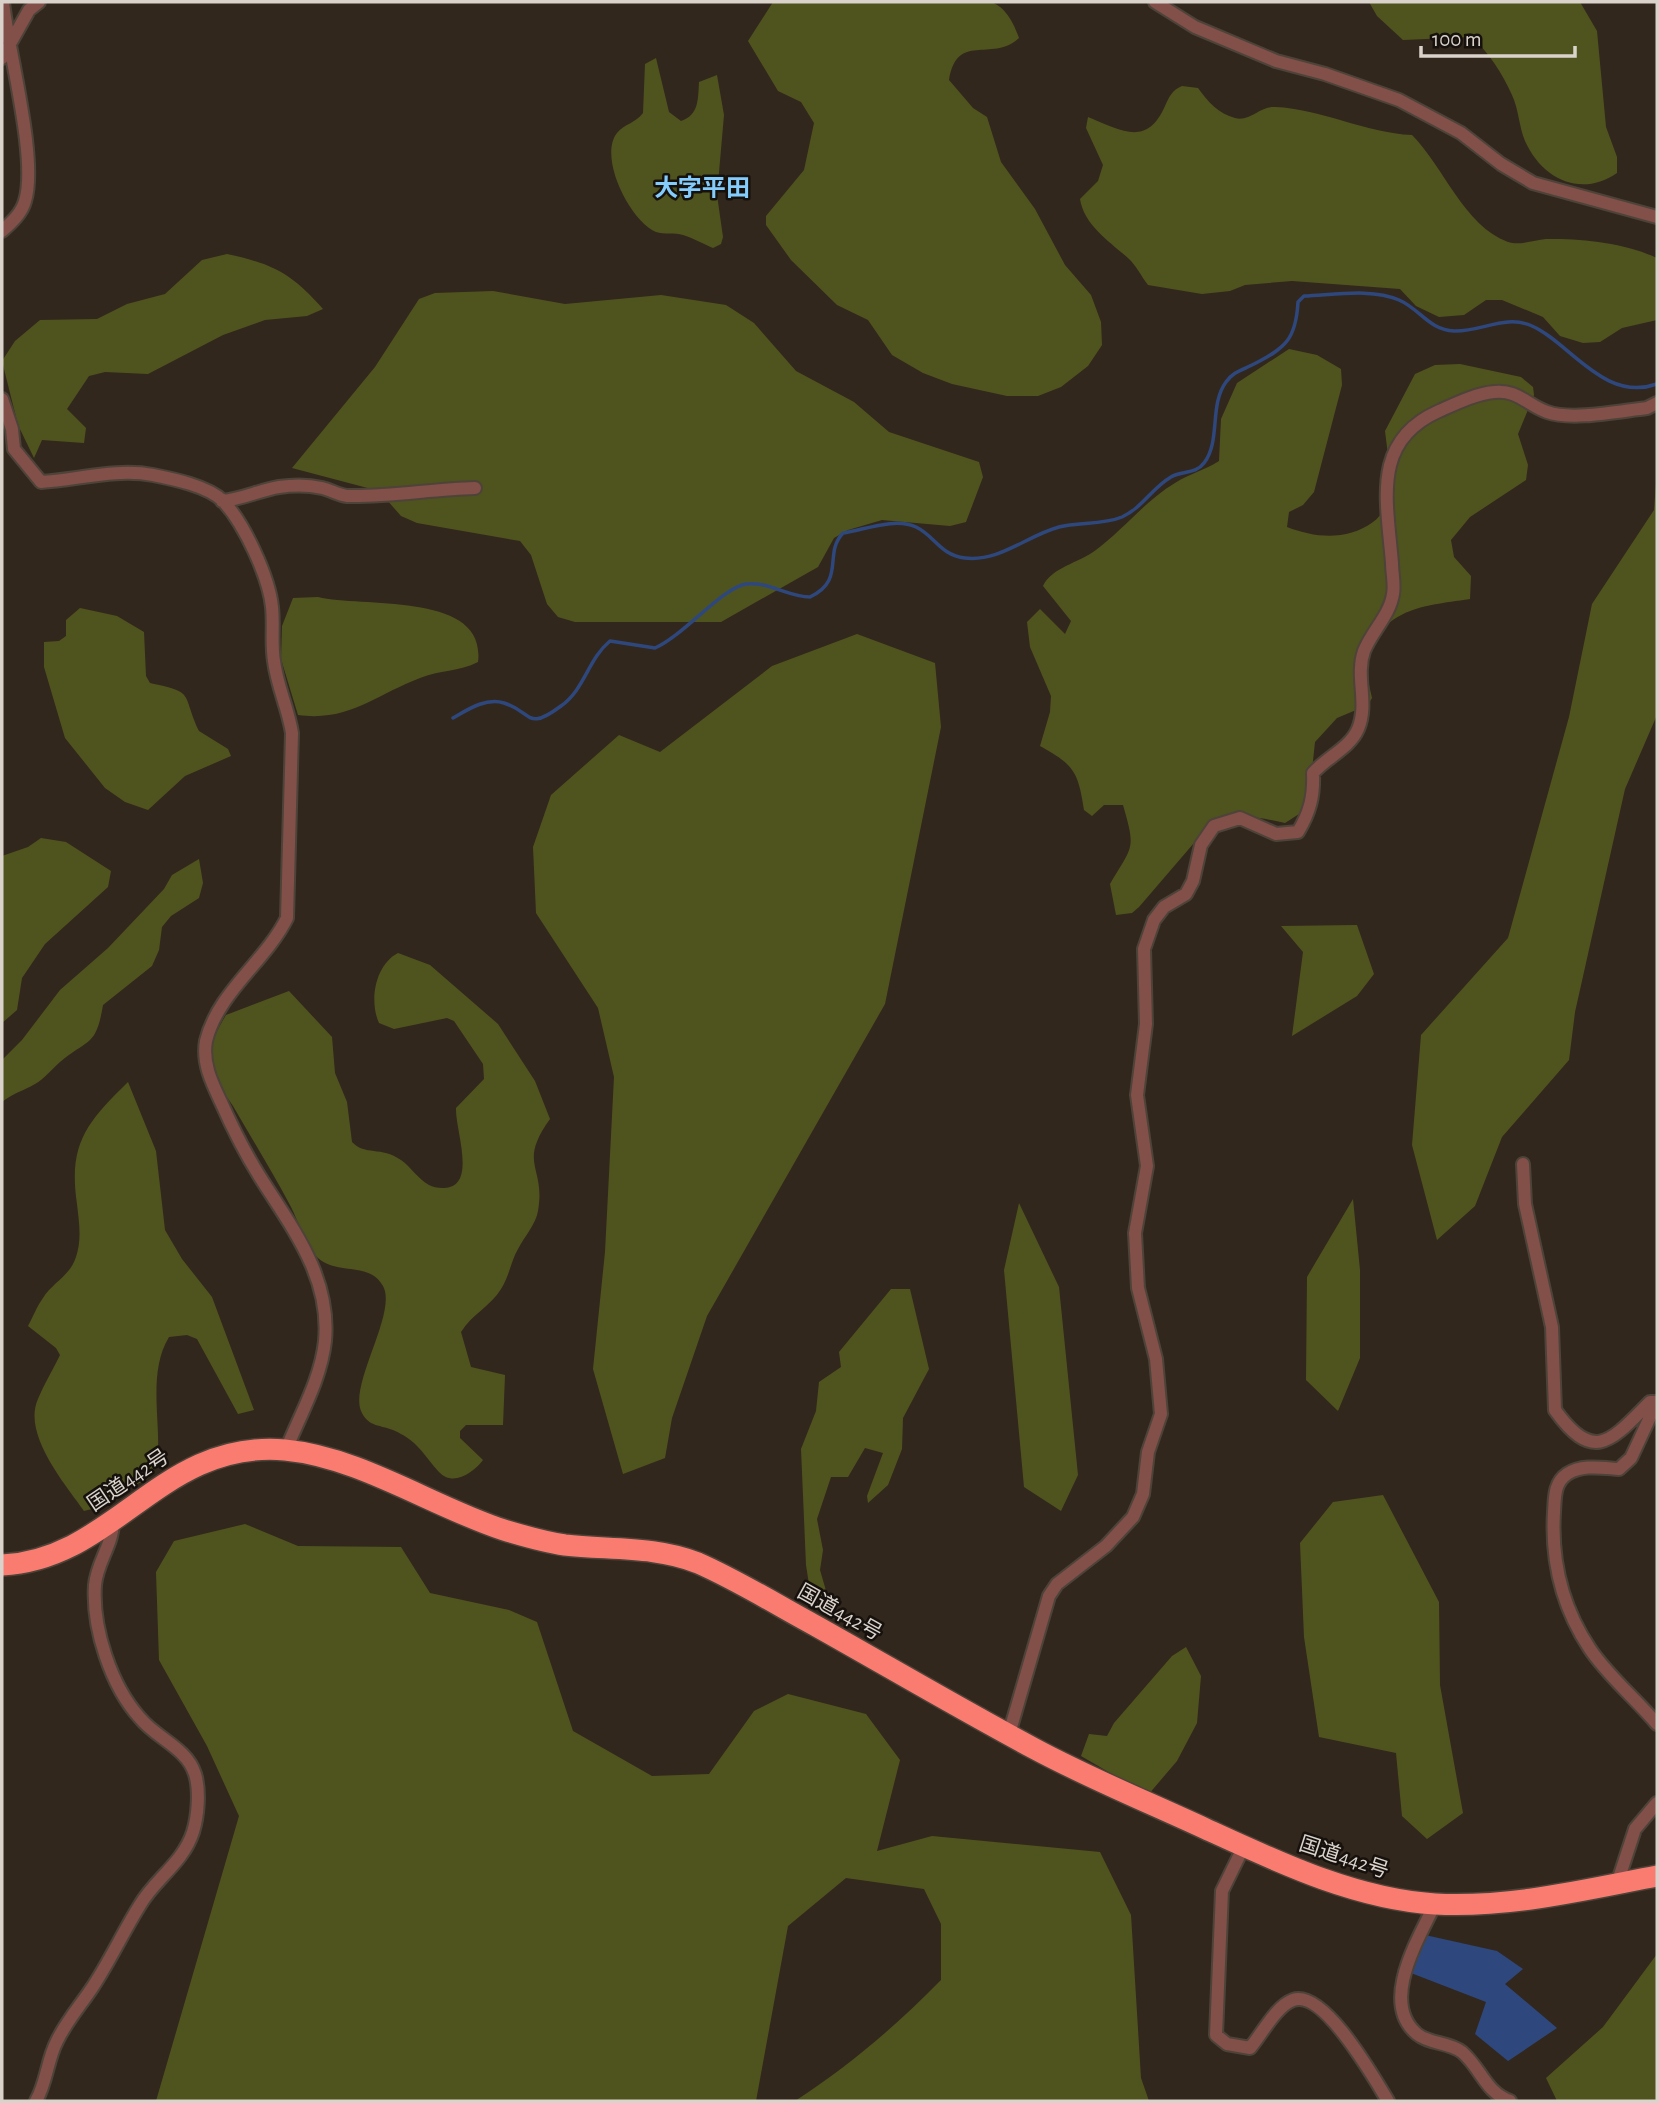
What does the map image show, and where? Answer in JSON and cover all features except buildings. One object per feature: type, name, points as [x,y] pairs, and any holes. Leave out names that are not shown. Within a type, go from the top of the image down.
[{"type":"highway","name":"国道442号","points":[[2,1564],[48,1558],[72,1548],[159,1485],[192,1466],[243,1451],[286,1450],[350,1467],[498,1528],[527,1536],[563,1544],[665,1553],[692,1560],[724,1575],[1037,1750],[1244,1846],[1364,1892],[1435,1904],[1515,1902],[1657,1876]]},
{"type":"street","points":[[2,231],[22,209],[27,188],[24,134],[3,2]]},
{"type":"street","points":[[2,58],[9,41],[29,10],[39,2]]},
{"type":"street","points":[[1155,2],[1195,27],[1276,61],[1325,74],[1399,100],[1461,133],[1500,164],[1533,183],[1657,217]]},
{"type":"street","points":[[1009,1734],[1049,1596],[1056,1584],[1106,1546],[1133,1517],[1143,1494],[1148,1452],[1161,1414],[1156,1359],[1138,1288],[1135,1233],[1147,1166],[1137,1095],[1146,1024],[1144,949],[1154,920],[1164,907],[1186,894],[1193,881],[1200,845],[1214,826],[1224,820],[1240,818],[1276,834],[1297,832],[1308,816],[1314,795],[1313,773],[1325,760],[1346,746],[1358,729],[1363,706],[1359,668],[1394,593],[1386,486],[1393,454],[1405,432],[1418,420],[1470,398],[1495,392],[1515,393],[1548,412],[1579,414],[1647,408],[1657,403]]},
{"type":"street","points":[[2,399],[12,429],[8,451],[41,482],[96,475],[151,475],[203,490],[222,501],[261,566],[272,607],[276,676],[288,708],[292,733],[290,896],[287,918],[275,941],[221,1006],[207,1038],[204,1054],[210,1079],[235,1134],[260,1178],[285,1212],[317,1275],[325,1307],[325,1339],[321,1366],[286,1450]]},
{"type":"street","points":[[222,501],[247,498],[290,486],[321,488],[343,496],[394,496],[434,489],[475,488]]},
{"type":"street","points":[[1523,1164],[1525,1204],[1552,1327],[1555,1410],[1583,1441],[1600,1444],[1612,1440],[1650,1402],[1657,1402]]},
{"type":"street","points":[[1657,1411],[1651,1415],[1631,1458],[1619,1469],[1588,1467],[1565,1475],[1555,1489],[1553,1537],[1557,1572],[1565,1601],[1589,1648],[1657,1724]]},
{"type":"street","points":[[36,2101],[44,2088],[55,2043],[93,1987],[142,1901],[185,1849],[194,1832],[195,1772],[176,1748],[142,1721],[127,1704],[117,1689],[103,1648],[95,1585],[111,1543],[113,1519]]},
{"type":"street","points":[[1617,1884],[1635,1829],[1657,1803]]},
{"type":"street","points":[[1244,1846],[1222,1891],[1216,2035],[1227,2044],[1250,2048],[1284,2006],[1294,1999],[1309,1999],[1325,2010],[1388,2101]]},
{"type":"street","points":[[1435,1904],[1405,1969],[1401,2007],[1406,2024],[1420,2036],[1459,2049],[1471,2060],[1483,2083],[1510,2101]]},
{"type":"green space","points":[[773,2],[991,2],[1005,12],[1019,38],[1009,45],[968,52],[960,56],[953,65],[949,80],[973,108],[987,117],[1001,162],[1035,209],[1065,265],[1091,295],[1101,322],[1102,345],[1088,366],[1061,387],[1038,396],[1007,396],[952,384],[923,373],[892,355],[868,320],[837,305],[791,260],[766,225],[766,216],[804,170],[814,123],[801,102],[778,91],[748,41]]},
{"type":"green space","points":[[1369,2],[1580,2],[1597,31],[1606,127],[1617,157],[1617,173],[1590,184],[1564,181],[1552,174],[1541,166],[1532,154],[1523,136],[1508,87],[1478,43],[1471,37],[1403,40],[1377,16]]},
{"type":"green space","points":[[656,58],[669,112],[681,121],[694,111],[699,82],[717,75],[724,115],[717,195],[723,237],[721,244],[713,248],[683,235],[656,232],[646,226],[627,202],[614,172],[612,144],[620,130],[643,113],[645,64]]},
{"type":"green space","points":[[1182,86],[1198,88],[1214,106],[1235,118],[1245,118],[1275,107],[1310,112],[1377,130],[1412,135],[1467,210],[1493,234],[1508,242],[1573,239],[1617,245],[1657,258],[1657,320],[1622,328],[1600,342],[1583,343],[1560,336],[1543,317],[1502,300],[1486,300],[1464,315],[1439,317],[1416,306],[1400,289],[1292,281],[1245,285],[1230,291],[1202,294],[1148,285],[1131,261],[1092,225],[1082,208],[1080,199],[1098,181],[1103,165],[1086,128],[1088,117],[1123,130],[1142,131],[1158,119],[1171,94]]},
{"type":"green space","points":[[227,254],[269,266],[291,278],[323,309],[307,316],[265,320],[223,335],[148,374],[105,372],[89,376],[67,409],[86,428],[84,443],[42,440],[34,458],[18,425],[2,361],[15,341],[40,320],[97,319],[127,304],[165,294],[202,260]]},
{"type":"green space","points":[[493,291],[565,304],[661,295],[726,305],[754,323],[796,371],[854,402],[889,432],[979,462],[983,477],[966,522],[950,526],[882,520],[848,530],[834,538],[818,567],[721,622],[575,622],[558,617],[547,604],[531,555],[520,541],[417,523],[401,516],[379,491],[292,468],[375,367],[419,299],[435,293]]},
{"type":"green space","points":[[1289,349],[1317,355],[1341,369],[1342,385],[1314,492],[1303,505],[1289,512],[1287,527],[1309,534],[1342,535],[1363,528],[1379,517],[1393,495],[1385,431],[1415,374],[1435,365],[1460,364],[1521,377],[1533,387],[1534,395],[1518,434],[1528,465],[1526,480],[1470,517],[1451,540],[1454,557],[1471,576],[1470,599],[1409,611],[1386,625],[1361,650],[1372,698],[1368,705],[1337,718],[1315,742],[1309,798],[1299,814],[1285,823],[1248,817],[1212,822],[1139,907],[1132,913],[1116,915],[1110,884],[1128,854],[1131,839],[1123,805],[1104,805],[1092,816],[1084,810],[1079,786],[1072,770],[1040,746],[1050,712],[1051,696],[1030,647],[1027,622],[1040,609],[1065,634],[1071,621],[1043,586],[1047,580],[1059,570],[1096,550],[1164,490],[1219,461],[1221,419],[1237,383]]},
{"type":"green space","points":[[1657,470],[1657,715],[1625,789],[1575,1012],[1569,1060],[1502,1137],[1475,1206],[1437,1240],[1412,1145],[1421,1035],[1508,938],[1569,717],[1592,604],[1654,510]]},
{"type":"green space","points":[[318,597],[418,607],[443,613],[463,623],[476,639],[478,662],[420,678],[347,711],[332,715],[298,715],[281,659],[282,626],[293,598]]},
{"type":"green space","points":[[80,608],[117,616],[144,632],[146,676],[150,683],[181,692],[188,701],[199,731],[228,749],[231,756],[185,776],[148,810],[125,802],[105,788],[65,738],[44,667],[44,642],[59,641],[66,636],[66,620]]},
{"type":"green space","points":[[857,634],[935,663],[941,727],[885,1004],[707,1316],[672,1418],[665,1458],[623,1474],[593,1369],[605,1252],[614,1077],[598,1008],[536,913],[533,847],[551,795],[619,735],[660,752],[772,666]]},
{"type":"green space","points":[[41,838],[66,842],[111,871],[108,887],[45,944],[22,978],[17,1010],[2,1023],[2,856],[28,847]]},
{"type":"green space","points":[[199,859],[203,883],[199,898],[171,916],[162,927],[159,950],[152,966],[103,1005],[97,1028],[90,1040],[38,1082],[2,1102],[2,1060],[22,1040],[60,990],[108,948],[164,889],[172,875]]},
{"type":"green space","points":[[1357,925],[1374,974],[1357,996],[1292,1036],[1303,952],[1281,926]]},
{"type":"green space","points":[[398,953],[430,965],[498,1024],[535,1081],[550,1119],[535,1146],[539,1196],[535,1221],[516,1254],[501,1289],[461,1332],[471,1367],[505,1375],[503,1425],[466,1425],[460,1431],[460,1438],[483,1460],[468,1473],[456,1478],[444,1476],[408,1439],[393,1430],[372,1423],[362,1413],[359,1401],[361,1386],[384,1314],[386,1298],[383,1286],[370,1274],[335,1266],[318,1258],[212,1069],[214,1041],[226,1015],[289,991],[332,1037],[335,1073],[347,1102],[352,1142],[362,1149],[394,1156],[431,1186],[450,1187],[461,1175],[463,1164],[456,1108],[484,1079],[483,1064],[454,1021],[447,1018],[394,1029],[379,1023],[375,1004],[376,984],[384,966]]},
{"type":"green space","points":[[128,1082],[156,1151],[165,1230],[182,1259],[212,1297],[254,1410],[238,1414],[197,1339],[187,1335],[169,1337],[157,1374],[158,1449],[151,1475],[102,1504],[84,1511],[48,1458],[36,1427],[38,1399],[60,1355],[56,1348],[28,1326],[43,1298],[70,1269],[76,1257],[80,1230],[75,1183],[78,1150],[91,1122]]},
{"type":"green space","points":[[1353,1199],[1360,1270],[1360,1358],[1338,1411],[1306,1380],[1307,1277]]},
{"type":"green space","points":[[1019,1203],[1059,1287],[1078,1475],[1061,1511],[1024,1487],[1004,1270]]},
{"type":"green space","points":[[891,1289],[910,1289],[929,1369],[903,1418],[902,1449],[888,1485],[868,1503],[867,1496],[883,1453],[865,1448],[848,1477],[831,1477],[817,1519],[823,1550],[820,1570],[831,1608],[811,1597],[806,1565],[801,1449],[816,1411],[819,1382],[841,1367],[839,1352]]},
{"type":"green space","points":[[1383,1495],[1439,1602],[1440,1685],[1463,1813],[1427,1839],[1402,1816],[1396,1753],[1319,1737],[1304,1637],[1300,1543],[1333,1502]]},
{"type":"green space","points":[[245,1524],[298,1546],[401,1547],[430,1593],[509,1610],[537,1622],[573,1731],[652,1776],[709,1774],[754,1711],[788,1694],[866,1714],[900,1760],[877,1851],[932,1836],[1100,1852],[1131,1915],[1141,2078],[1149,2101],[795,2101],[871,2045],[941,1980],[941,1924],[924,1889],[846,1878],[788,1926],[756,2101],[156,2101],[239,1816],[207,1746],[159,1660],[156,1572],[174,1541]]},
{"type":"green space","points":[[1186,1647],[1201,1676],[1197,1723],[1177,1761],[1148,1795],[1081,1756],[1089,1734],[1107,1736],[1114,1723],[1172,1656]]},
{"type":"green space","points":[[1657,1954],[1657,2101],[1557,2101],[1546,2078],[1603,2027]]},
{"type":"water","points":[[1425,1935],[1497,1951],[1523,1969],[1505,1984],[1557,2028],[1508,2061],[1475,2034],[1486,2002],[1411,1973]]},
{"type":"waterway","points":[[453,718],[477,705],[490,702],[504,703],[530,718],[541,718],[550,714],[576,691],[596,656],[610,641],[655,648],[736,587],[746,584],[762,585],[810,597],[828,583],[834,549],[843,533],[880,525],[908,524],[923,531],[949,553],[965,558],[978,558],[1001,552],[1059,527],[1122,517],[1171,477],[1193,471],[1204,463],[1212,444],[1218,401],[1226,382],[1273,353],[1287,341],[1295,325],[1298,302],[1304,296],[1352,293],[1388,296],[1406,304],[1445,330],[1464,331],[1503,323],[1522,323],[1546,334],[1604,378],[1620,385],[1638,388],[1657,384]]},
{"type":"district","name":"大字平田","points":[[702,188]]}]
